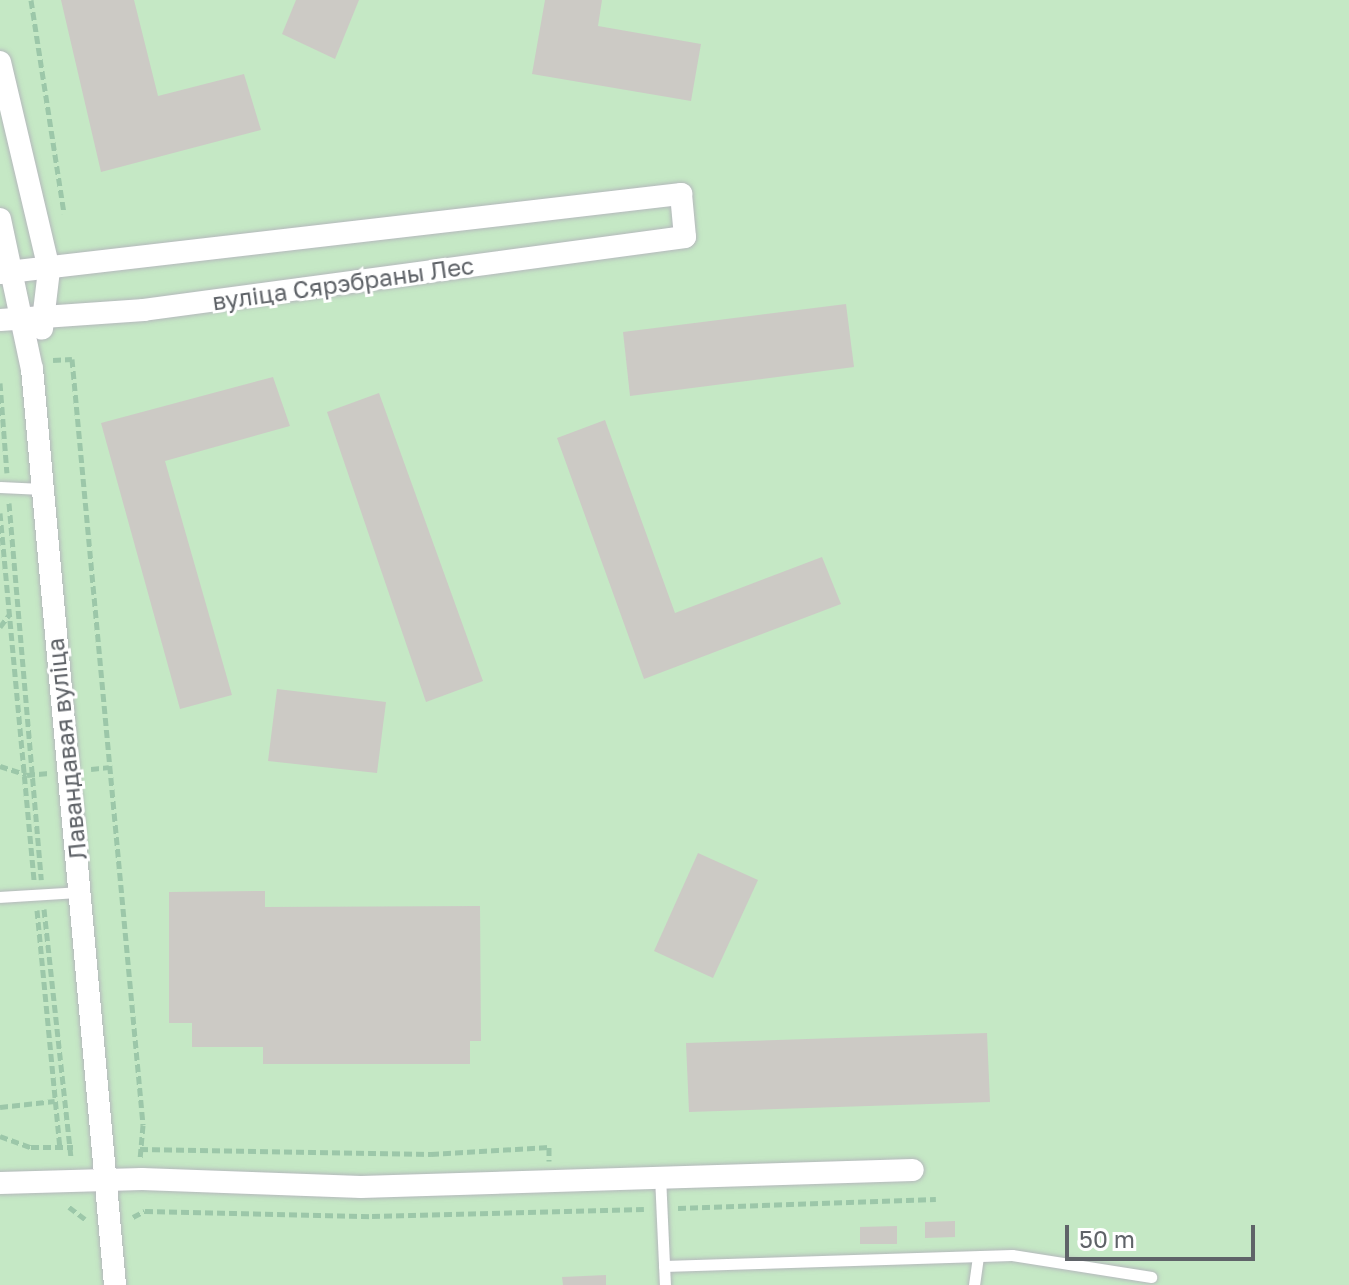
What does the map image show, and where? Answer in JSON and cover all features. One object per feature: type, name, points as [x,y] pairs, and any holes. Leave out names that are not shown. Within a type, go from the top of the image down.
[{"type":"street","points":[[0,62],[49,270],[34,318]]},
{"type":"street","name":"вуліца Сярэбраны Лес","points":[[0,320],[144,310],[685,237],[681,194],[49,270],[6,272]]},
{"type":"street","points":[[0,219],[6,272],[34,318]]},
{"type":"street","name":"Лавандавая вуліца","points":[[34,318],[32,369],[42,489],[115,1285]]},
{"type":"street","points":[[0,329],[19,345],[32,369]]},
{"type":"street","points":[[0,1183],[107,1181],[361,1187],[660,1175],[913,1170]]},
{"type":"lane","points":[[4,488],[42,489]]},
{"type":"lane","points":[[0,897],[80,892]]},
{"type":"lane","points":[[660,1175],[665,1285]]},
{"type":"lane","points":[[664,1266],[1012,1255],[1151,1277]]},
{"type":"lane","points":[[974,1285],[978,1257]]},
{"type":"path","points":[[31,0],[64,213]]},
{"type":"path","points":[[72,359],[143,1125],[140,1147],[431,1154],[549,1147]]},
{"type":"path","points":[[0,383],[4,488],[60,1148],[31,1147],[0,1136]]},
{"type":"path","points":[[0,513],[39,894],[71,1147]]},
{"type":"path","points":[[0,627],[9,615]]},
{"type":"path","points":[[0,766],[27,775]]},
{"type":"path","points":[[0,1107],[55,1101]]},
{"type":"path","points":[[130,1221],[145,1211],[372,1216],[936,1199]]},
{"type":"path","points":[[60,1207],[74,1207],[90,1226]]},
{"type":"green space","points":[[0,0],[1349,0],[1349,1285],[0,1285]]},
{"type":"building","points":[[61,0],[134,0],[158,96],[244,74],[261,130],[101,172]]},
{"type":"building","points":[[296,0],[359,0],[335,59],[282,34]]},
{"type":"building","points":[[545,0],[602,0],[598,26],[701,44],[691,101],[532,74]]},
{"type":"building","points":[[846,304],[854,367],[630,396],[623,332]]},
{"type":"building","points":[[273,377],[290,426],[165,461],[232,695],[180,709],[101,423]]},
{"type":"building","points":[[379,393],[483,681],[426,702],[327,412]]},
{"type":"building","points":[[605,420],[675,613],[822,557],[841,604],[644,679],[557,438]]},
{"type":"building","points":[[277,689],[386,702],[377,773],[268,761]]},
{"type":"building","points":[[698,853],[758,880],[713,978],[654,951]]},
{"type":"building","points":[[265,891],[265,907],[480,906],[481,1041],[470,1041],[470,1064],[263,1064],[263,1047],[192,1047],[192,1023],[169,1023],[169,892]]},
{"type":"building","points":[[987,1033],[990,1102],[689,1112],[686,1043]]},
{"type":"building","points":[[955,1221],[955,1237],[925,1238],[925,1222]]},
{"type":"building","points":[[897,1226],[897,1244],[860,1244],[860,1227]]},
{"type":"building","points":[[606,1275],[606,1285],[563,1285],[562,1277]]}]
